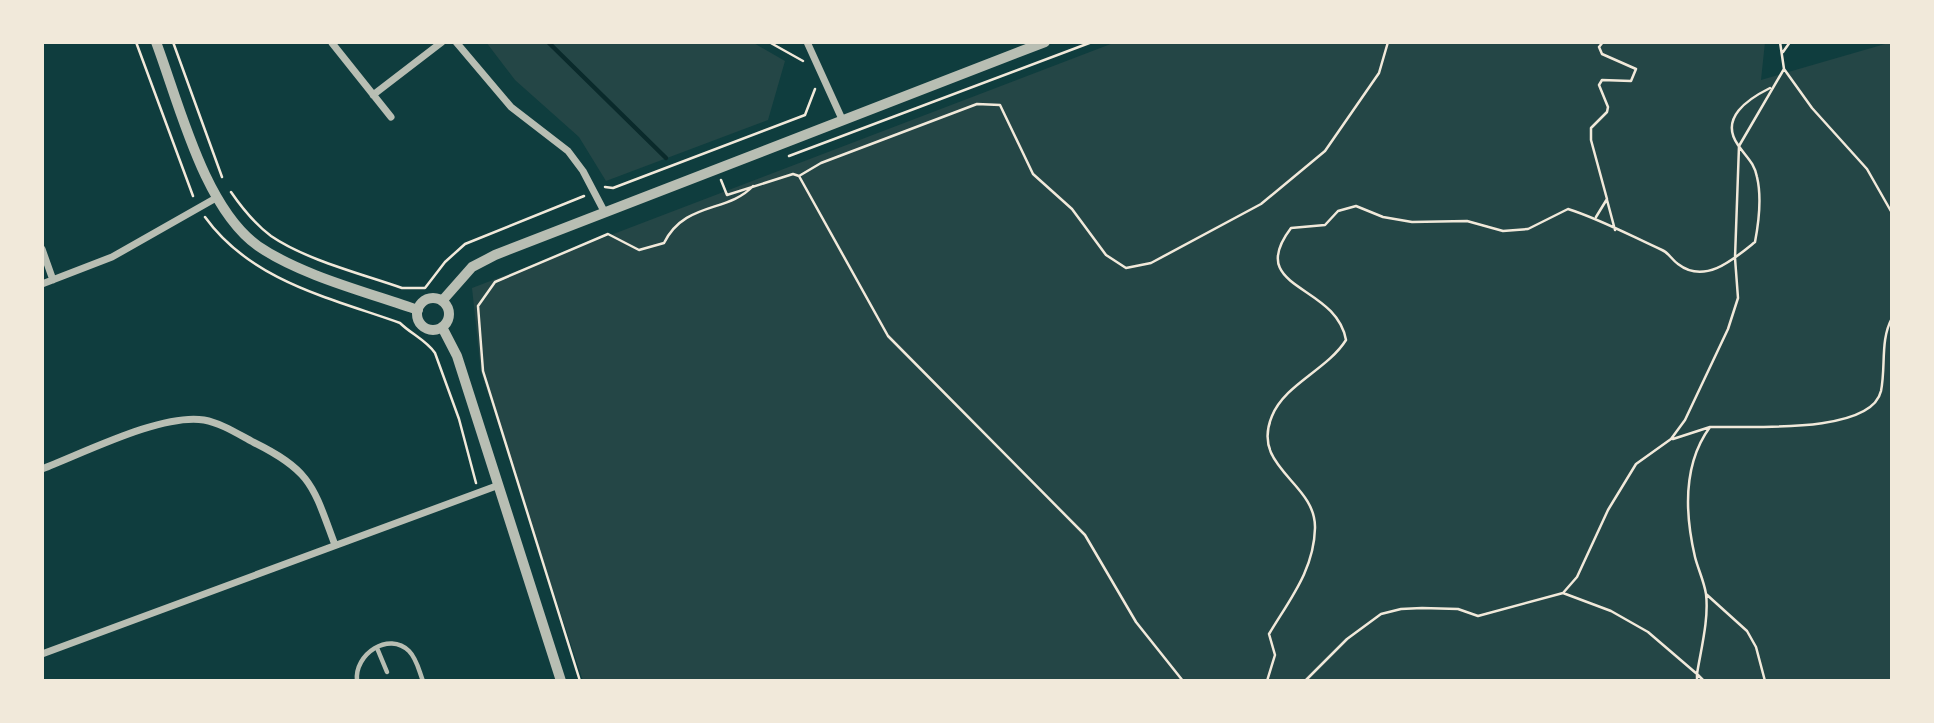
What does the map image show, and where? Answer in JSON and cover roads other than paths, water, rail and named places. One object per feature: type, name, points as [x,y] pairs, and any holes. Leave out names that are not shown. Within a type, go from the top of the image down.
[{"type":"street","points":[[156,42],[216,198],[244,235],[268,253],[295,266],[418,310]]},
{"type":"street","points":[[373,95],[442,42]]},
{"type":"street","points":[[456,42],[511,107],[568,151],[604,211]]},
{"type":"street","points":[[807,42],[842,119]]},
{"type":"street","points":[[442,302],[472,267],[604,211],[1045,42]]},
{"type":"street","points":[[332,43],[391,117]]},
{"type":"street","points":[[42,284],[112,257],[216,198]]},
{"type":"street","points":[[42,249],[54,280]]},
{"type":"street","points":[[428,300],[442,302],[448,314],[442,327],[433,330],[424,327],[418,319],[418,310],[428,300]]},
{"type":"street","points":[[442,327],[457,356],[561,681]]},
{"type":"street","points":[[42,468],[169,421],[192,419],[211,422],[278,454],[300,469],[317,497],[335,545]]},
{"type":"street","points":[[42,654],[499,485]]},
{"type":"lane","points":[[358,681],[356,670],[360,660],[377,648],[400,645],[409,651],[423,681]]},
{"type":"lane","points":[[377,648],[387,672]]},
{"type":"waterway","points":[[548,42],[666,158]]}]
